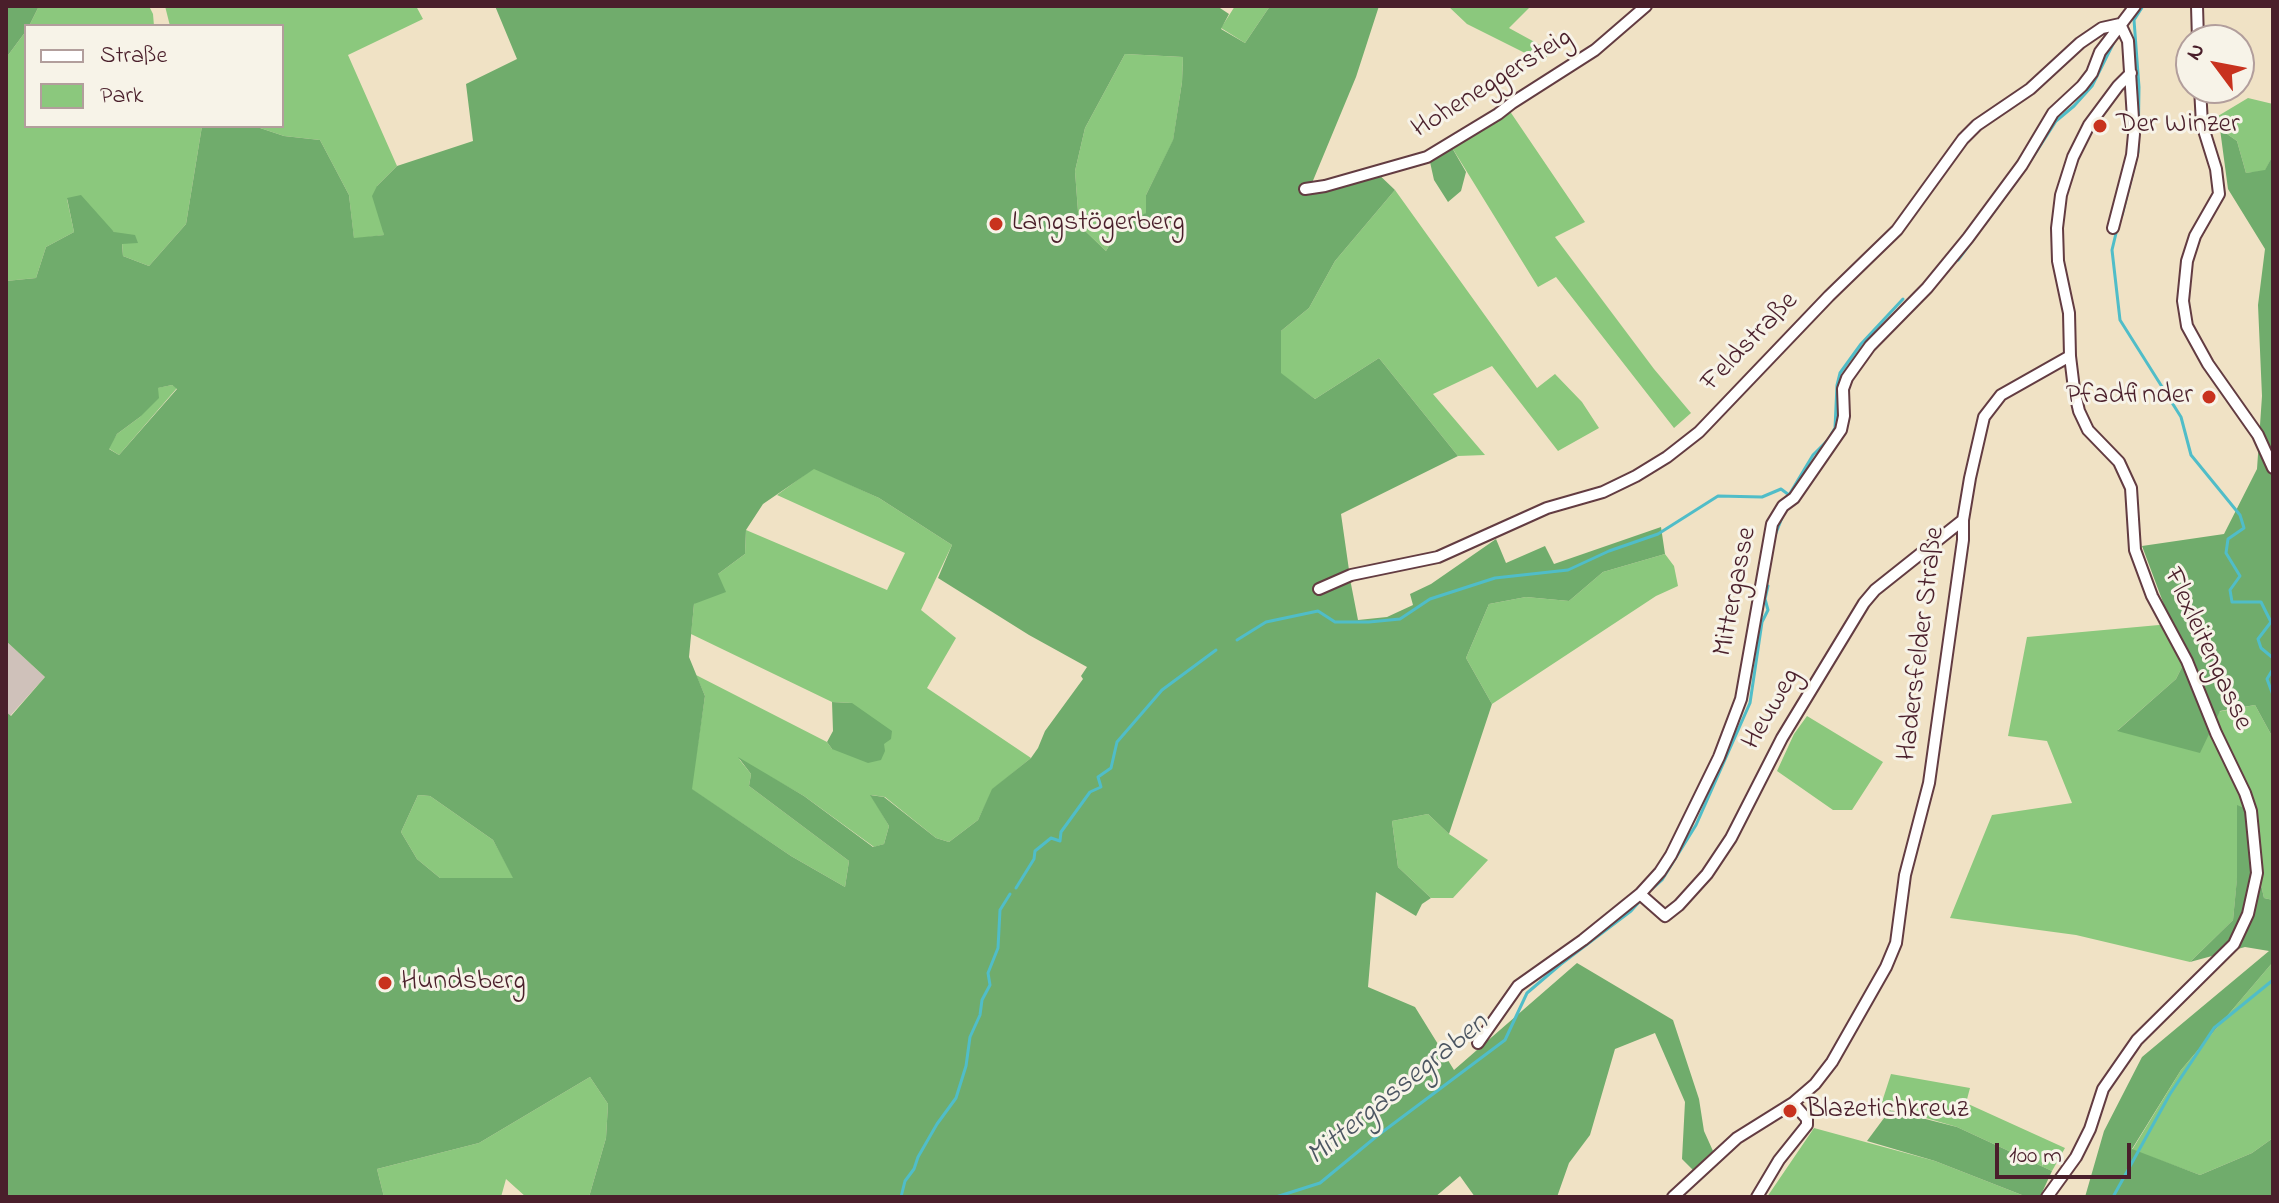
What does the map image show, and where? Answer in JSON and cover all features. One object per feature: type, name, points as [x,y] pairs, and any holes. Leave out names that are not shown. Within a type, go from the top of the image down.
[{"type":"street","name":"Hoheneggersteig","points":[[1305,189],[1427,157],[1595,50],[1646,6]]},
{"type":"street","name":"Feldstraße","points":[[1319,589],[1351,575],[1438,557],[1547,508],[1603,492],[1667,457],[1710,421],[1829,296],[1897,230],[1963,139],[1977,125],[2030,89],[2080,43],[2102,28],[2120,24],[2135,6]]},
{"type":"street","points":[[2113,228],[2132,155],[2134,134],[2128,41],[2120,24]]},
{"type":"street","name":"Mittergasse","points":[[1478,1043],[1518,986],[1583,940],[1640,894],[1660,872],[1681,838],[1741,699],[1772,524],[1841,430],[1843,389],[1847,378],[1870,346],[1927,288],[1968,238],[2022,165],[2053,113],[2092,73],[2100,52],[2120,24]]},
{"type":"street","points":[[2070,356],[2069,313],[2058,261],[2057,228],[2061,195],[2080,141],[2089,125],[2131,73]]},
{"type":"street","points":[[2201,104],[2202,124],[2216,169],[2219,194],[2195,236],[2187,261],[2183,301],[2187,326],[2208,364],[2258,435],[2273,468]]},
{"type":"street","name":"Hadersfelder Straße","points":[[1673,1197],[1737,1138],[1793,1103],[1815,1084],[1832,1062],[1886,967],[1896,943],[1905,875],[1929,783],[1963,540],[1963,520],[1984,417],[2001,395],[2070,356]]},
{"type":"street","name":"Flexleitengasse","points":[[2047,1197],[2076,1157],[2090,1129],[2103,1089],[2137,1040],[2234,944],[2248,914],[2257,873],[2251,811],[2245,793],[2216,733],[2187,661],[2152,596],[2135,550],[2131,488],[2119,462],[2088,430],[2079,411],[2070,356]]},
{"type":"street","name":"Heuweg","points":[[1640,894],[1665,916],[1707,874],[1731,838],[1782,738],[1864,603],[1875,590],[1963,520]]},
{"type":"street","points":[[1757,1197],[1779,1160],[1807,1125],[1807,1119],[1793,1103]]},
{"type":"shaded area","points":[[6,641],[45,677],[10,716],[6,712]]},
{"type":"green space","points":[[6,6],[39,6],[30,24],[24,24],[24,34],[6,58]]},
{"type":"green space","points":[[39,6],[149,6],[154,24],[30,24]]},
{"type":"green space","points":[[165,6],[416,6],[423,19],[348,55],[397,166],[377,186],[384,235],[354,239],[349,195],[320,140],[284,136],[260,128],[284,128],[284,24],[170,24]]},
{"type":"green space","points":[[495,6],[1217,6],[1229,14],[1221,29],[1245,43],[1270,6],[1379,6],[1356,77],[1312,183],[1374,170],[1395,190],[1335,261],[1309,308],[1281,331],[1281,373],[1315,399],[1379,358],[1458,456],[1341,514],[1358,620],[1387,617],[1413,605],[1410,594],[1431,584],[1496,539],[1506,563],[1545,546],[1554,564],[1661,527],[1665,554],[1603,572],[1569,601],[1526,597],[1489,604],[1466,658],[1492,704],[1449,834],[1428,814],[1392,821],[1398,867],[1431,898],[1422,904],[1416,916],[1376,892],[1368,987],[1415,1007],[1454,1070],[1577,963],[1673,1020],[1699,1099],[1704,1131],[1713,1151],[1693,1170],[1682,1159],[1685,1102],[1655,1033],[1615,1049],[1590,1135],[1569,1163],[1557,1197],[1475,1197],[1460,1176],[1435,1197],[589,1197],[606,1138],[608,1104],[590,1077],[479,1143],[377,1169],[384,1197],[6,1197],[6,712],[11,716],[45,677],[6,641],[6,281],[36,278],[46,247],[74,232],[67,198],[81,195],[114,232],[135,235],[138,243],[122,244],[123,256],[149,266],[186,224],[202,128],[260,128],[284,136],[320,140],[349,195],[354,238],[384,235],[372,196],[377,186],[397,166],[473,141],[466,84],[517,59]],"holes":[[[1125,54],[1183,57],[1182,82],[1173,140],[1146,195],[1146,213],[1121,225],[1106,251],[1079,225],[1075,171],[1085,128]],[[172,385],[177,389],[119,455],[109,449],[117,434],[159,398],[158,388]],[[814,469],[879,498],[952,545],[938,578],[1087,667],[1081,676],[1083,679],[1045,731],[1031,758],[992,789],[978,820],[949,842],[936,838],[884,797],[870,795],[889,826],[884,844],[873,847],[804,796],[738,757],[751,774],[749,786],[849,861],[845,887],[791,856],[692,789],[705,696],[689,657],[694,604],[726,592],[718,574],[745,554],[746,530],[763,504]],[[418,795],[430,796],[493,840],[513,878],[440,878],[417,859],[401,832]]]},
{"type":"green space","points":[[1235,6],[1270,6],[1245,43],[1221,28]]},
{"type":"green space","points":[[1448,6],[1531,6],[1509,28],[1551,51],[1543,62],[1467,24]]},
{"type":"green space","points":[[24,34],[24,128],[202,128],[186,224],[149,266],[123,256],[122,243],[114,232],[67,199],[74,232],[46,247],[36,278],[6,281],[6,58]]},
{"type":"green space","points":[[1125,54],[1183,57],[1182,82],[1173,141],[1146,195],[1147,213],[1121,225],[1106,251],[1079,225],[1075,171],[1085,128]]},
{"type":"green space","points":[[2255,100],[2273,104],[2273,155],[2265,171],[2246,173],[2237,141],[2220,129],[2218,116],[2238,104],[2255,104]]},
{"type":"green space","points":[[1505,104],[1585,222],[1555,237],[1691,413],[1674,428],[1556,277],[1538,287],[1451,146]]},
{"type":"green space","points":[[2220,129],[2237,141],[2246,173],[2265,170],[2273,155],[2273,738],[2255,705],[2220,711],[2200,753],[2117,731],[2176,679],[2185,661],[2142,546],[2224,534],[2257,469],[2262,396],[2258,305],[2265,249],[2228,189]]},
{"type":"green space","points":[[1451,146],[1466,172],[1461,191],[1448,202],[1434,180],[1430,162]]},
{"type":"green space","points":[[1395,190],[1537,388],[1555,374],[1582,402],[1599,428],[1558,451],[1492,366],[1433,394],[1485,455],[1458,456],[1379,358],[1315,399],[1281,374],[1281,331],[1309,308],[1335,261]]},
{"type":"green space","points":[[172,385],[177,388],[119,455],[108,448],[117,434],[140,417],[157,388]]},
{"type":"green space","points":[[814,468],[879,498],[952,545],[921,610],[956,638],[927,688],[1031,758],[993,789],[978,820],[949,842],[936,838],[885,797],[871,795],[889,826],[884,844],[874,847],[804,796],[739,759],[751,774],[749,786],[849,861],[845,887],[791,856],[691,789],[705,696],[696,675],[827,742],[832,749],[852,703],[832,702],[691,634],[694,604],[718,574],[745,554],[746,530],[887,590],[905,553],[777,495]]},
{"type":"green space","points":[[1665,554],[1674,566],[1678,586],[1656,596],[1492,704],[1466,658],[1489,604],[1526,597],[1569,601],[1603,572]]},
{"type":"green space","points":[[2170,624],[2185,661],[2176,679],[2118,730],[2255,705],[2273,738],[2273,900],[2264,898],[2244,808],[2233,920],[2190,962],[2076,935],[1950,918],[1992,815],[2072,803],[2047,741],[2008,736],[2027,637]]},
{"type":"green space","points":[[832,702],[852,703],[892,731],[891,739],[884,744],[881,760],[868,763],[832,749],[827,742],[833,731]]},
{"type":"green space","points":[[1807,716],[1883,762],[1852,810],[1833,810],[1777,771],[1794,734]]},
{"type":"green space","points":[[418,795],[430,796],[493,840],[514,878],[440,878],[417,859],[401,832]]},
{"type":"green space","points":[[2237,805],[2244,808],[2264,898],[2273,900],[2273,962],[2181,1070],[2132,1149],[2200,1175],[2252,1153],[2273,1138],[2273,1197],[2085,1197],[2104,1131],[2142,1057],[2269,951],[2245,947],[2190,962],[2233,920],[2237,878]]},
{"type":"green space","points":[[1428,814],[1449,834],[1488,860],[1453,898],[1431,898],[1398,867],[1392,821]]},
{"type":"green space","points":[[2273,962],[2273,1138],[2252,1153],[2200,1175],[2132,1150],[2181,1070]]},
{"type":"green space","points":[[1891,1074],[1970,1088],[1966,1103],[2065,1148],[2052,1171],[1957,1127],[1881,1105]]},
{"type":"green space","points":[[590,1077],[608,1104],[606,1138],[589,1197],[526,1197],[506,1179],[501,1197],[384,1197],[377,1169],[479,1143]]},
{"type":"green space","points":[[1890,1110],[1957,1127],[2052,1171],[2040,1197],[2027,1197],[1935,1161],[1867,1141]]},
{"type":"green space","points":[[1814,1128],[1935,1161],[2027,1197],[1767,1197]]},
{"type":"waterway","points":[[2122,215],[2138,152],[2139,87],[2134,20],[2143,6]]},
{"type":"waterway","points":[[2031,160],[2056,121],[2092,86],[2115,40]]},
{"type":"waterway","points":[[1984,225],[2018,179]]},
{"type":"waterway","points":[[2117,229],[2112,250],[2120,320],[2181,417],[2191,455],[2240,515],[2244,528],[2228,539],[2226,553],[2240,576],[2230,590],[2232,602],[2261,602],[2271,622],[2258,639],[2261,648],[2273,658]]},
{"type":"waterway","points":[[1958,260],[1975,237]]},
{"type":"waterway","points":[[1237,640],[1266,622],[1318,611],[1335,622],[1400,619],[1430,599],[1495,578],[1568,570],[1609,551],[1658,534],[1718,496],[1762,497],[1781,489],[1789,495],[1813,455],[1835,428],[1840,373],[1861,344],[1903,299]]},
{"type":"waterway","name":"Mittergassegraben","points":[[1774,538],[1783,515]]},
{"type":"waterway","name":"Mittergassegraben","points":[[1652,889],[1662,880],[1696,825],[1750,703],[1762,622],[1768,610],[1765,599],[1768,586]]},
{"type":"waterway","points":[[1016,888],[1034,859],[1035,851],[1051,838],[1060,841],[1061,832],[1090,792],[1101,787],[1098,777],[1111,768],[1117,742],[1162,690],[1216,650]]},
{"type":"waterway","points":[[2273,669],[2267,679],[2273,695]]},
{"type":"waterway","points":[[901,1197],[905,1181],[918,1157],[956,1098],[966,1066],[970,1037],[990,985],[988,973],[998,948],[1000,910],[1010,894]]},
{"type":"waterway","name":"Mittergassegraben","points":[[1276,1197],[1320,1183],[1505,1040],[1527,993],[1639,902]]},
{"type":"waterway","points":[[2113,1197],[2170,1094],[2214,1028],[2273,980]]},
{"type":"place","name":"Der Winzer","points":[[2100,126]]},
{"type":"place","name":"Langstögerberg","points":[[996,224]]},
{"type":"place","name":"Pfadfinder","points":[[2209,397]]},
{"type":"place","name":"Hundsberg","points":[[385,983]]},
{"type":"place","name":"Blazetichkreuz","points":[[1790,1111]]}]
